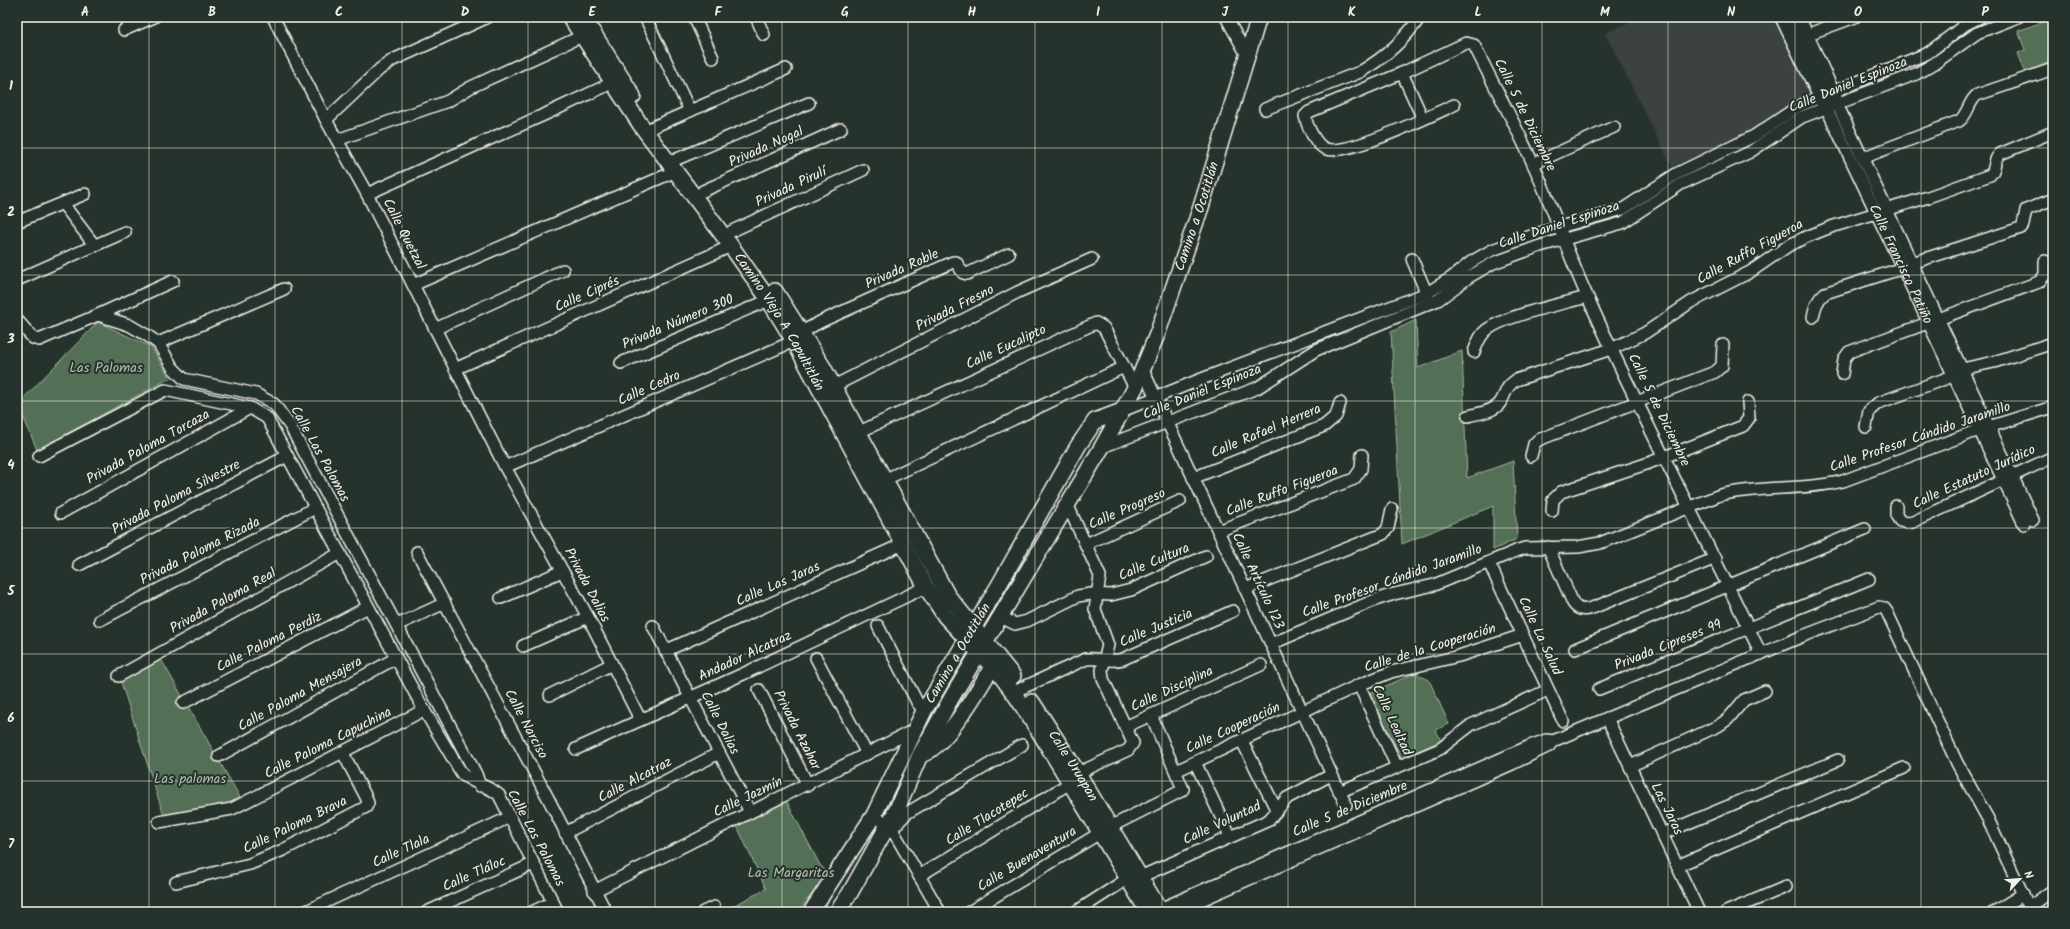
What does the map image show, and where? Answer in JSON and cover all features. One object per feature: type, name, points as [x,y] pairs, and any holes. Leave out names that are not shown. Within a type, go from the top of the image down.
[{"type":"main road","name":"Camino Viejo A Capultitlán","points":[[570,17],[612,83],[732,238],[834,386],[884,480],[970,634]]},
{"type":"main road","name":"Camino Viejo A Capultitlán","points":[[583,17],[677,165],[703,191],[769,300],[799,337],[926,587],[945,616],[970,634]]},
{"type":"main road","name":"Camino a Ocotitlán","points":[[836,912],[850,893],[889,827],[920,756],[981,647],[1001,617],[1068,506],[1135,388],[1143,370],[1201,208],[1259,17]]},
{"type":"main road","name":"Calle Francisco Patiño","points":[[1783,17],[1829,100]]},
{"type":"main road","name":"Calle Francisco Patiño","points":[[1798,17],[1829,100]]},
{"type":"main road","name":"Camino a Ocotitlán","points":[[811,912],[874,816],[924,711],[970,634],[1051,491],[1092,424],[1099,419],[1122,411]]},
{"type":"main road","name":"Calle Uruapan","points":[[970,634],[995,662],[1022,688],[1134,878],[1161,911]]},
{"type":"main road","name":"Calle Uruapan","points":[[995,662],[1016,696],[1074,778]]},
{"type":"main road","points":[[920,756],[929,753],[944,738],[995,662]]},
{"type":"street","points":[[124,30],[154,17]]},
{"type":"street","name":"Calle Quetzal","points":[[273,17],[326,120],[367,194],[505,467]]},
{"type":"street","points":[[326,120],[380,69],[393,60],[488,17]]},
{"type":"street","points":[[645,17],[690,111]]},
{"type":"street","points":[[694,17],[713,58]]},
{"type":"street","points":[[756,17],[764,34]]},
{"type":"street","points":[[1226,17],[1247,55]]},
{"type":"street","points":[[1265,109],[1347,78],[1372,66],[1387,55],[1410,32],[1420,17]]},
{"type":"street","points":[[1806,35],[1855,17]]},
{"type":"street","name":"Calle Daniel Espinoza","points":[[1829,100],[1928,53],[1966,24],[1980,17]]},
{"type":"street","name":"Calle Daniel Espinoza","points":[[1122,411],[1156,397],[1429,298],[1483,255],[1519,240],[1558,227],[1623,209],[1754,136],[1789,112],[1916,74],[1936,63],[1967,39],[2018,17]]},
{"type":"street","points":[[337,140],[412,112],[448,101],[471,87],[582,36]]},
{"type":"street","name":"Calle 5 de Diciembre","points":[[1161,911],[1530,746],[1546,740],[1553,741],[1761,654],[1716,558],[1636,401],[1562,240],[1552,209],[1533,164],[1472,43],[1466,43],[1402,73]]},
{"type":"street","points":[[1862,158],[1959,121],[1964,118],[1970,101],[1977,95],[2053,69]]},
{"type":"street","points":[[653,127],[786,70]]},
{"type":"street","points":[[1423,119],[1402,73],[1305,115],[1305,118],[1318,144],[1326,149],[1337,150],[1379,137],[1423,119],[1454,105]]},
{"type":"street","points":[[367,194],[612,83]]},
{"type":"street","name":"Calle Francisco Patiño","points":[[1829,100],[1862,158],[1882,211]]},
{"type":"street","name":"Calle Francisco Patiño","points":[[1829,100],[2029,522]]},
{"type":"street","points":[[413,285],[677,165],[809,103]]},
{"type":"street","points":[[1533,164],[1614,127]]},
{"type":"street","name":"Privada Nogal","points":[[703,191],[841,129]]},
{"type":"street","name":"Calle Ruffo Figueroa","points":[[1468,416],[1495,408],[1500,404],[1507,387],[1516,380],[1611,348],[1653,328],[1691,302],[1750,272],[1788,246],[1831,227],[1990,175],[1994,170],[1994,161],[2000,154],[2053,132]]},
{"type":"street","name":"Privada Pirulí","points":[[732,238],[863,170]]},
{"type":"street","name":"Calle Daniel Espinoza","points":[[1102,447],[1257,388],[1316,350],[1429,298],[1493,263],[1562,240],[1622,223],[1678,179]]},
{"type":"street","points":[[17,222],[85,194]]},
{"type":"street","points":[[1813,317],[1815,305],[1820,297],[1825,293],[2021,228],[2027,208],[2053,199]]},
{"type":"street","points":[[63,204],[95,246]]},
{"type":"street","points":[[17,280],[125,232]]},
{"type":"street","name":"Calle Ciprés","points":[[455,369],[732,238]]},
{"type":"street","name":"Privada Roble","points":[[799,337],[822,320],[953,262],[956,262],[963,273],[967,274],[1009,254]]},
{"type":"street","name":"Privada Fresno","points":[[834,386],[1018,292],[1092,259]]},
{"type":"street","points":[[1412,259],[1429,298]]},
{"type":"street","points":[[1842,374],[1844,359],[1849,352],[2039,282],[2045,275],[2045,261]]},
{"type":"street","points":[[436,329],[563,270]]},
{"type":"street","points":[[17,320],[33,338],[39,340],[173,281]]},
{"type":"street","points":[[98,315],[129,326],[158,343],[284,289]]},
{"type":"street","points":[[1474,352],[1481,336],[1490,328],[1514,318],[1587,297]]},
{"type":"street","name":"Privada Número 300","points":[[622,363],[769,300]]},
{"type":"street","name":"Calle Eucalipto","points":[[859,432],[1096,323],[1104,328],[1135,388]]},
{"type":"street","name":"Calle Cedro","points":[[505,467],[799,337]]},
{"type":"street","name":"Calle Las Palomas","points":[[158,343],[172,368],[184,379],[256,394],[274,404],[290,426],[476,774],[480,786]]},
{"type":"street","points":[[1866,427],[1869,411],[1878,403],[1958,372],[2053,343]]},
{"type":"street","points":[[1531,456],[1534,444],[1538,440],[1720,369],[1723,362],[1722,345]]},
{"type":"street","points":[[884,480],[1124,368]]},
{"type":"street","name":"Calle Artículo 123","points":[[1143,370],[1346,805]]},
{"type":"street","name":"Calle Las Palomas","points":[[39,456],[159,393],[170,390],[250,408],[267,418],[424,710],[462,774],[480,786],[493,790],[499,795],[556,907]]},
{"type":"street","points":[[1552,511],[1554,500],[1561,492],[1665,456],[1743,426],[1748,418],[1748,402]]},
{"type":"street","name":"Calle Rafael Herrera","points":[[1193,478],[1324,426],[1336,416],[1340,403]]},
{"type":"street","name":"Calle Profesor Cándido Jaramillo","points":[[1270,644],[1376,600],[1394,594],[1434,585],[1489,563],[1516,550],[1548,547],[1578,547],[1600,543],[1720,495],[1741,490],[1826,485],[1843,481],[1984,429],[2053,407]]},
{"type":"street","name":"Privada Paloma Torcaza","points":[[61,513],[250,408]]},
{"type":"street","name":"Calle Ruffo Figueroa","points":[[1218,531],[1354,479],[1361,469],[1362,455]]},
{"type":"street","name":"Privada Paloma Silvestre","points":[[79,565],[287,456]]},
{"type":"street","name":"Calle Estatuto Jurídico","points":[[1896,506],[1897,518],[1903,523],[1908,524],[2053,457]]},
{"type":"street","name":"Privada Dalias","points":[[505,467],[588,616],[640,719]]},
{"type":"street","name":"Calle Progreso","points":[[1086,544],[1180,501]]},
{"type":"street","points":[[1068,506],[1100,576],[1095,606],[1096,614],[1108,646],[1102,670],[1106,688],[1125,727]]},
{"type":"street","name":"Privada Paloma Rizada","points":[[100,620],[315,508]]},
{"type":"street","points":[[1245,589],[1383,534],[1388,528],[1392,509]]},
{"type":"street","points":[[1575,648],[1865,529]]},
{"type":"street","name":"Calle Las Jaras","points":[[665,650],[903,544]]},
{"type":"street","points":[[1548,547],[1573,603],[1580,610],[1595,607],[1716,558]]},
{"type":"street","name":"Calle Narciso","points":[[417,552],[446,603],[606,912]]},
{"type":"street","name":"Privada Paloma Real","points":[[119,676],[340,553]]},
{"type":"street","name":"Calle Cultura","points":[[1001,617],[1012,623],[1027,621],[1078,596],[1098,594],[1111,595],[1131,590],[1206,556]]},
{"type":"street","name":"Calle La Salud","points":[[1489,563],[1563,721]]},
{"type":"street","points":[[501,598],[562,571]]},
{"type":"street","name":"Privada Cipreses 99","points":[[1599,689],[1868,579]]},
{"type":"street","name":"Andador Alcatraz","points":[[576,749],[926,587]]},
{"type":"street","points":[[397,625],[446,603]]},
{"type":"street","name":"Calle Paloma Perdiz","points":[[183,704],[368,607]]},
{"type":"street","points":[[1761,654],[1876,607],[1882,607],[1886,612],[1957,763],[1988,819],[2023,894],[2028,910],[2053,890]]},
{"type":"street","name":"Calle Justicia","points":[[1022,688],[1086,659],[1097,658],[1116,661],[1123,659],[1233,611]]},
{"type":"street","points":[[523,646],[588,616]]},
{"type":"street","name":"Calle Dalias","points":[[653,626],[750,812]]},
{"type":"street","points":[[878,626],[917,702],[924,711]]},
{"type":"street","name":"Calle de la Cooperación","points":[[1302,711],[1391,672],[1459,656],[1523,635]]},
{"type":"street","name":"Calle Paloma Mensajera","points":[[219,756],[396,658]]},
{"type":"street","points":[[816,658],[867,754]]},
{"type":"street","points":[[550,695],[612,664]]},
{"type":"street","name":"Calle Disciplina","points":[[1074,778],[1131,748],[1132,740],[1125,727],[1261,665]]},
{"type":"street","name":"Calle Lealtad","points":[[1359,685],[1397,767]]},
{"type":"street","name":"Privada Azahar","points":[[759,690],[808,785]]},
{"type":"street","points":[[1339,792],[1440,750],[1471,725],[1548,690]]},
{"type":"street","points":[[1630,766],[1718,726],[1728,719],[1744,700],[1765,691]]},
{"type":"street","name":"Calle Paloma Capuchina","points":[[159,822],[226,811],[245,803],[424,710]]},
{"type":"street","name":"Calle Cooperación","points":[[1176,771],[1242,741],[1302,711]]},
{"type":"street","points":[[1105,830],[1181,792],[1183,785],[1151,715]]},
{"type":"street","name":"Las Jaras","points":[[1607,718],[1699,912]]},
{"type":"street","name":"Calle Jazmín","points":[[594,891],[750,812],[808,785],[914,730]]},
{"type":"street","points":[[1242,741],[1276,809]]},
{"type":"street","points":[[889,827],[908,813],[1022,745]]},
{"type":"street","name":"Calle Paloma Brava","points":[[176,882],[250,864],[283,850],[366,807],[368,803],[366,797],[343,753]]},
{"type":"street","name":"Calle Alcatraz","points":[[565,833],[718,753]]},
{"type":"street","points":[[1662,834],[1838,760]]},
{"type":"street","points":[[1195,762],[1230,836]]},
{"type":"street","points":[[1677,866],[1904,768]]},
{"type":"street","name":"Calle Voluntad","points":[[1076,912],[1134,878],[1269,820],[1276,809],[1293,794],[1331,775]]},
{"type":"street","name":"Calle Tlacotepec","points":[[919,876],[1074,778]]},
{"type":"street","points":[[874,816],[889,827],[940,912]]},
{"type":"street","name":"Calle Tlala","points":[[304,912],[510,817]]},
{"type":"street","name":"Calle Buenaventura","points":[[969,912],[1105,830]]},
{"type":"street","name":"Calle Tláloc","points":[[427,912],[533,864]]},
{"type":"street","points":[[1726,912],[1786,887]]},
{"type":"street","points":[[1994,912],[2023,894]]},
{"type":"street","points":[[532,912],[556,907]]},
{"type":"street","points":[[703,912],[714,907]]},
{"type":"shaded area","points":[[1642,17],[1776,17],[1812,94],[1794,103],[1758,128],[1672,167],[1605,33]]},
{"type":"green space","points":[[2053,18],[2053,61],[2025,72],[2018,53],[2025,50],[2018,31]]},
{"type":"green space","points":[[1416,320],[1418,368],[1462,351],[1467,478],[1513,461],[1517,539],[1493,550],[1493,506],[1402,544],[1391,332]]},
{"type":"green space","name":"Las Palomas","points":[[98,322],[151,347],[170,378],[37,450],[18,404]]},
{"type":"green space","name":"Las palomas","points":[[158,654],[241,799],[226,811],[164,816],[119,676]]},
{"type":"green space","points":[[1415,673],[1429,680],[1449,724],[1436,730],[1441,741],[1401,758],[1370,693]]},
{"type":"green space","name":"Las Margaritas","points":[[787,802],[820,865],[828,873],[798,912],[721,912],[766,889],[737,826]]}]
